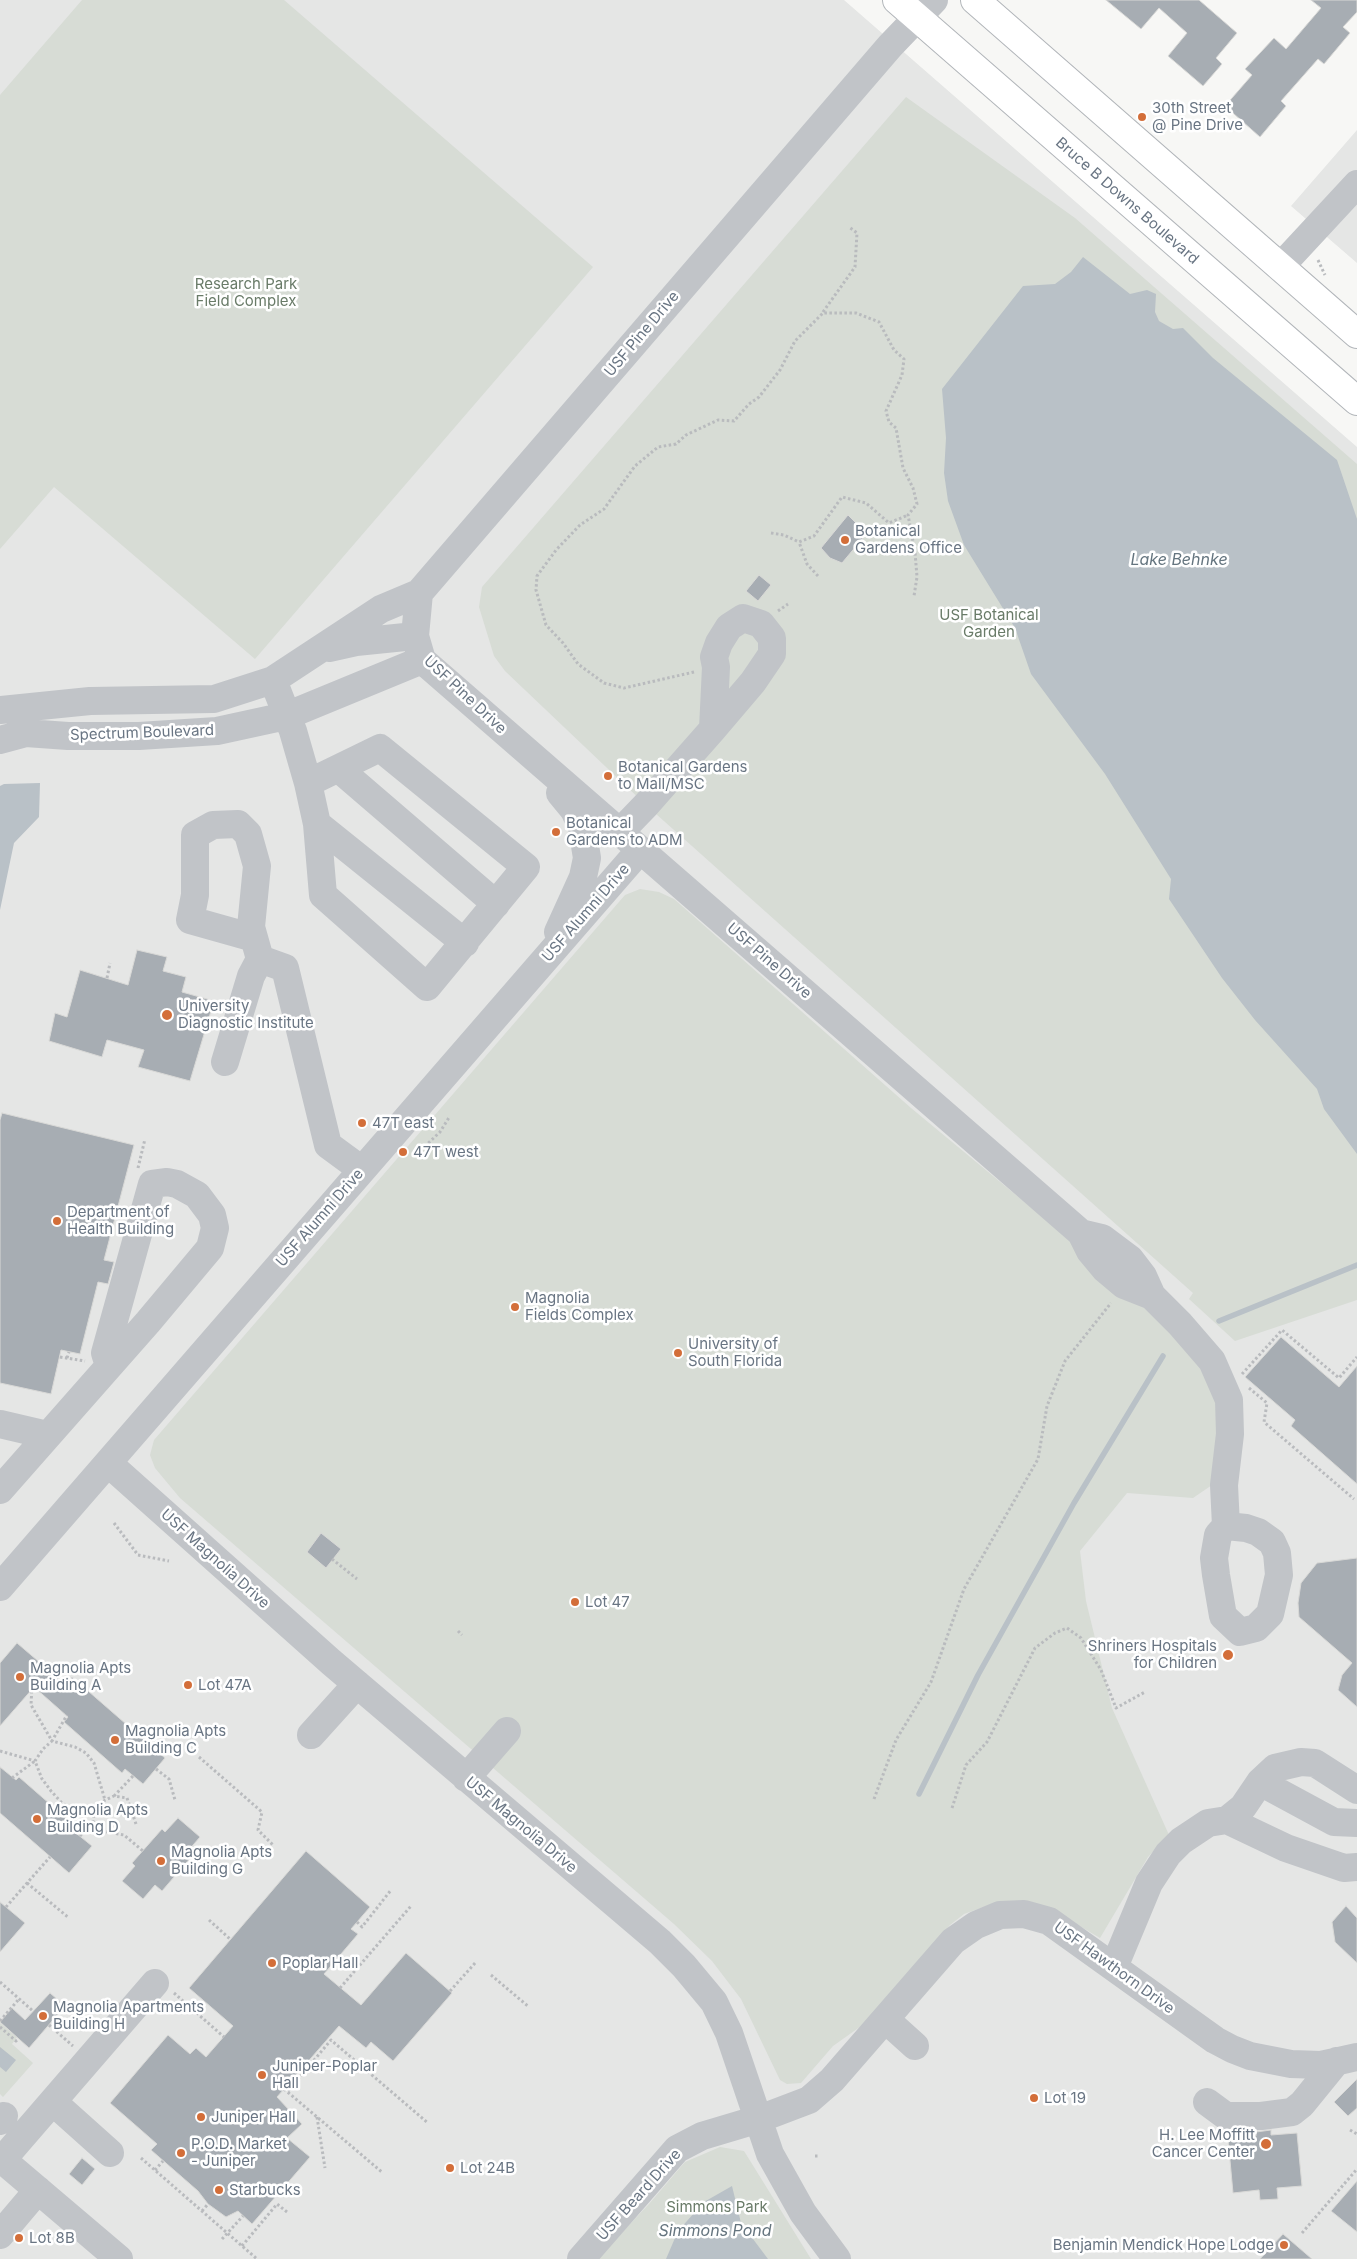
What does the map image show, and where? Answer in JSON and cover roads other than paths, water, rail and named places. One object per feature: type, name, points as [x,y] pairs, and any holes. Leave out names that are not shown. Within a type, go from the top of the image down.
[{"type":"main road","name":"Bruce B Downs Boulevard","points":[[897,0],[925,9],[1357,401]]},
{"type":"main road","points":[[975,0],[1357,334]]},
{"type":"street","name":"USF Pine Drive","points":[[419,593],[731,230],[925,9]]},
{"type":"street","points":[[1280,267],[1357,184]]},
{"type":"street","points":[[418,648],[419,593]]},
{"type":"street","name":"Spectrum Boulevard","points":[[0,710],[90,701],[214,699],[273,680],[380,609],[419,593]]},
{"type":"street","points":[[619,833],[646,805],[713,729],[753,682],[772,654],[772,638],[761,624],[743,618],[732,623],[719,643],[714,657],[716,667],[713,729]]},
{"type":"street","name":"Spectrum Boulevard","points":[[318,650],[356,642],[418,648]]},
{"type":"street","name":"USF Pine Drive","points":[[418,648],[523,748],[619,833],[1082,1233]]},
{"type":"street","name":"Spectrum Boulevard","points":[[0,740],[26,733],[68,736],[139,736],[217,731],[286,716],[418,648]]},
{"type":"street","points":[[273,680],[308,783],[317,824],[323,895],[427,987],[526,867],[380,748],[339,770],[308,783]]},
{"type":"street","points":[[523,748],[574,810],[584,833],[587,858],[583,878],[548,956]]},
{"type":"street","points":[[339,770],[496,904]]},
{"type":"street","points":[[317,824],[465,943]]},
{"type":"street","name":"USF Alumni Drive","points":[[0,1586],[640,850]]},
{"type":"street","points":[[225,1062],[251,976],[257,949],[285,968],[294,1053],[328,1145],[362,1170]]},
{"type":"street","points":[[3,1482],[47,1435],[101,1364],[204,1258],[212,1244],[215,1228],[212,1215],[197,1195],[177,1184],[166,1182],[152,1184],[101,1364]]},
{"type":"street","points":[[1082,1233],[1090,1252],[1105,1269],[1124,1285],[1152,1296]]},
{"type":"street","points":[[1082,1233],[1102,1238],[1130,1259],[1143,1276],[1152,1296],[1180,1324],[1212,1361],[1230,1400],[1230,1434],[1224,1485],[1226,1526]]},
{"type":"street","points":[[0,1424],[47,1435]]},
{"type":"street","name":"USF Magnolia Drive","points":[[108,1463],[357,1684],[660,1942],[684,1966],[714,2002],[730,2033],[770,2154],[803,2213],[837,2259]]},
{"type":"street","points":[[311,1735],[357,1684]]},
{"type":"street","points":[[466,1778],[507,1731]]},
{"type":"street","points":[[1114,1967],[1149,1883],[1168,1854],[1181,1840],[1208,1824],[1227,1820],[1243,1807],[1260,1782],[1275,1768],[1301,1762],[1314,1763],[1357,1790]]},
{"type":"street","points":[[1260,1782],[1334,1822],[1357,1823]]},
{"type":"street","points":[[1227,1820],[1286,1848],[1344,1868],[1357,1867]]},
{"type":"street","name":"USF Hawthorn Drive","points":[[759,2119],[808,2100],[832,2080],[953,1941],[976,1925],[1000,1914],[1024,1914],[1049,1921],[1215,2040],[1232,2049],[1250,2056],[1291,2064],[1321,2065],[1347,2059]]},
{"type":"street","points":[[119,2259],[1,2159],[89,2061],[164,1987]]},
{"type":"street","points":[[885,2019],[916,2046]]},
{"type":"street","points":[[1207,2102],[1226,2116],[1261,2116],[1292,2112],[1347,2059]]},
{"type":"street","points":[[53,2102],[110,2153]]},
{"type":"street","name":"USF Beard Drive","points":[[581,2259],[677,2149],[702,2136],[759,2119]]},
{"type":"street","points":[[0,2236],[38,2190]]},
{"type":"water","name":"Lake Behnke","points":[[1083,257],[1130,294],[1147,290],[1156,294],[1155,312],[1159,321],[1173,329],[1183,328],[1213,358],[1337,460],[1357,519],[1357,1154],[1324,1109],[1317,1089],[1255,1020],[1222,978],[1169,899],[1171,879],[1105,774],[1031,674],[1015,628],[964,545],[948,501],[944,473],[946,438],[942,389],[1023,286],[1055,284],[1071,272]]},
{"type":"water","points":[[40,783],[39,817],[14,843],[0,910],[0,786],[4,784]]},
{"type":"water","points":[[0,2047],[16,2060],[6,2072],[0,2067]]},
{"type":"water","name":"Simmons Pond","points":[[732,2186],[741,2223],[768,2259],[666,2259],[678,2231],[704,2202]]},
{"type":"waterway","points":[[1219,1321],[1357,1265]]},
{"type":"waterway","points":[[919,1794],[978,1675],[1074,1503],[1163,1356]]},
{"type":"place","name":"30th Street @ Pine Drive","points":[[1142,117]]},
{"type":"place","name":"Botanical Gardens Office","points":[[845,540]]},
{"type":"place","name":"Botanical Gardens to Mall/MSC","points":[[608,776]]},
{"type":"place","name":"Botanical Gardens to ADM","points":[[556,832]]},
{"type":"place","name":"University Diagnostic Institute","points":[[167,1015]]},
{"type":"place","name":"47T east","points":[[362,1123]]},
{"type":"place","name":"47T west","points":[[403,1152]]},
{"type":"place","name":"Department of Health Building","points":[[57,1221]]},
{"type":"place","name":"Magnolia Fields Complex","points":[[515,1307]]},
{"type":"place","name":"University of South Florida","points":[[678,1353]]},
{"type":"place","name":"Lot 47","points":[[575,1602]]},
{"type":"place","name":"Shriners Hospitals for Children","points":[[1228,1655]]},
{"type":"place","name":"Magnolia Apts Building A","points":[[20,1677]]},
{"type":"place","name":"Lot 47A","points":[[188,1685]]},
{"type":"place","name":"Magnolia Apts Building C","points":[[115,1740]]},
{"type":"place","name":"Magnolia Apts Building D","points":[[37,1819]]},
{"type":"place","name":"Magnolia Apts Building G","points":[[161,1861]]},
{"type":"place","name":"Poplar Hall","points":[[272,1963]]},
{"type":"place","name":"Magnolia Apartments Building H","points":[[43,2016]]},
{"type":"place","name":"Juniper-Poplar Hall","points":[[262,2075]]},
{"type":"place","name":"Lot 19","points":[[1034,2098]]},
{"type":"place","name":"Juniper Hall","points":[[201,2117]]},
{"type":"place","name":"H. Lee Moffitt Cancer Center","points":[[1266,2144]]},
{"type":"place","name":"P.O.D. Market - Juniper","points":[[181,2153]]},
{"type":"place","name":"Lot 24B","points":[[450,2168]]},
{"type":"place","name":"Starbucks","points":[[219,2190]]},
{"type":"place","name":"Lot 8B","points":[[19,2238]]},
{"type":"place","name":"Benjamin Mendick Hope Lodge","points":[[1284,2245]]},
{"type":"park label","name":"Research Park Field Complex","points":[[246,292]]},
{"type":"park label","name":"USF Botanical Garden","points":[[989,624]]},
{"type":"park label","name":"Simmons Park","points":[[717,2207]]}]
